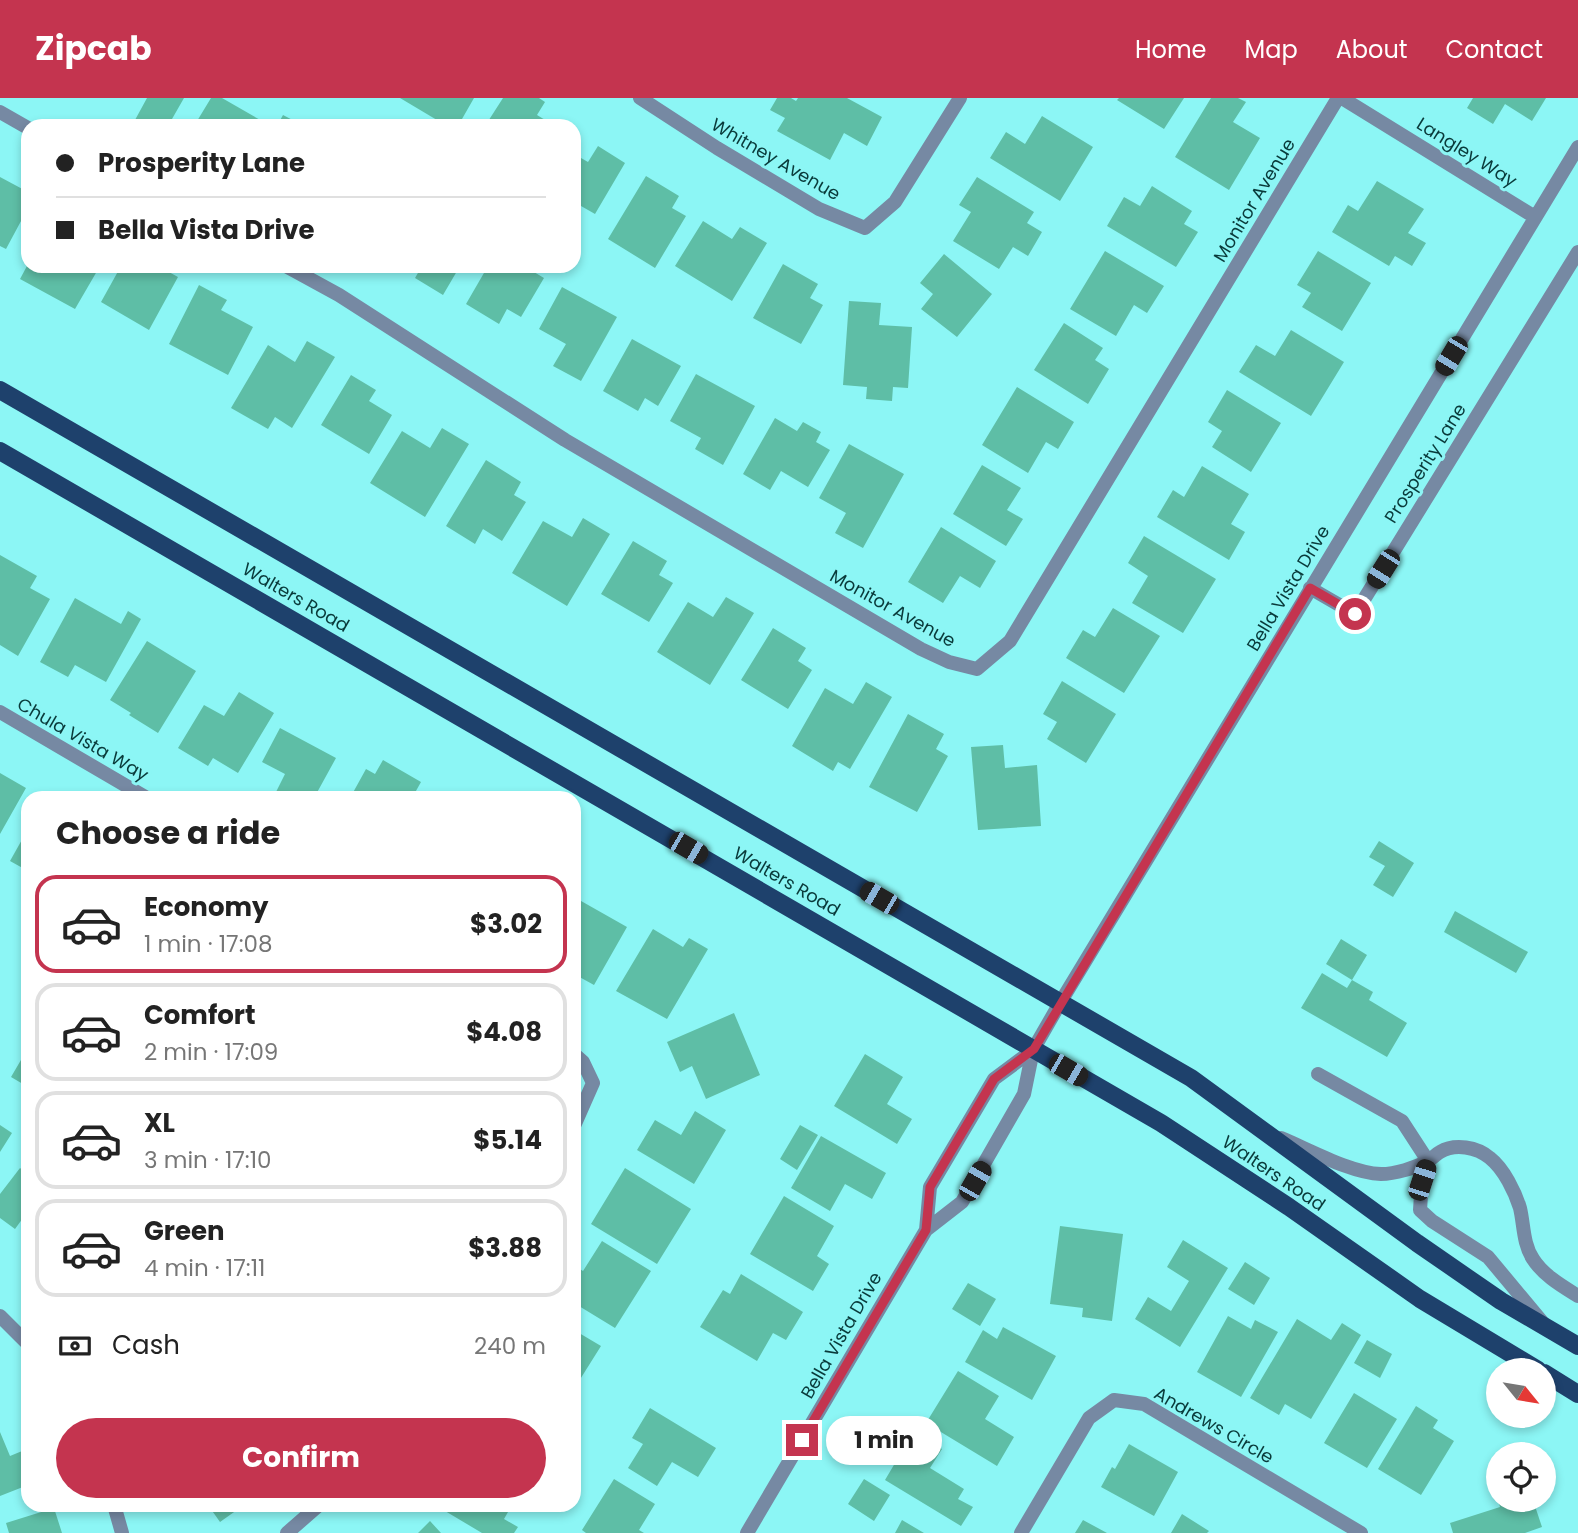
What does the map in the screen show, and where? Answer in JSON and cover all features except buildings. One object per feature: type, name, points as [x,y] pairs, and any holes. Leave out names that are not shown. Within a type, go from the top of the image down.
[{"type":"main road","name":"Walters Road","points":[[0,390],[1191,1078],[1417,1243],[1501,1301],[1578,1346]]},
{"type":"main road","name":"Walters Road","points":[[0,451],[1161,1123],[1420,1299],[1518,1358]]},
{"type":"main road","points":[[1556,1380],[1578,1394]]},
{"type":"street","name":"Whitney Avenue","points":[[640,98],[819,209],[865,228],[895,202],[960,98]]},
{"type":"street","name":"Langley Way","points":[[1340,98],[1535,217]]},
{"type":"street","name":"Monitor Avenue","points":[[298,273],[339,295],[565,440],[921,649],[949,662],[977,669],[1010,641],[1340,98]]},
{"type":"street","points":[[0,112],[21,124]]},
{"type":"street","name":"Bella Vista Drive","points":[[747,1533],[926,1230],[962,1202],[1024,1094],[1034,1049],[1060,1003],[1578,147]]},
{"type":"street","name":"Prosperity Lane","points":[[1310,588],[1355,614],[1578,252]]},
{"type":"street","name":"Chula Vista Way","points":[[0,712],[134,791]]},
{"type":"street","name":"Bella Vista Drive","points":[[926,1230],[930,1187],[994,1079],[1034,1049]]},
{"type":"street","points":[[581,1060],[593,1083],[581,1110]]},
{"type":"street","points":[[1318,1074],[1402,1121],[1428,1161]]},
{"type":"street","name":"Walters Road","points":[[1271,1134],[1356,1168],[1382,1174],[1407,1169],[1428,1161],[1441,1151],[1457,1146],[1490,1157],[1502,1171],[1520,1208],[1529,1252],[1534,1261],[1554,1280],[1578,1296]]},
{"type":"street","name":"Walters Road","points":[[1428,1161],[1422,1180],[1420,1210],[1432,1221],[1488,1257],[1548,1328]]},
{"type":"street","points":[[0,1316],[21,1337]]},
{"type":"street","name":"Andrews Circle","points":[[1021,1533],[1089,1418],[1114,1400],[1144,1404],[1361,1533]]},
{"type":"street","points":[[116,1512],[122,1533]]},
{"type":"street","points":[[287,1533],[311,1512]]},
{"type":"route","points":[[802,1440],[926,1230],[930,1187],[994,1079],[1034,1049],[1310,588],[1355,614]]}]
